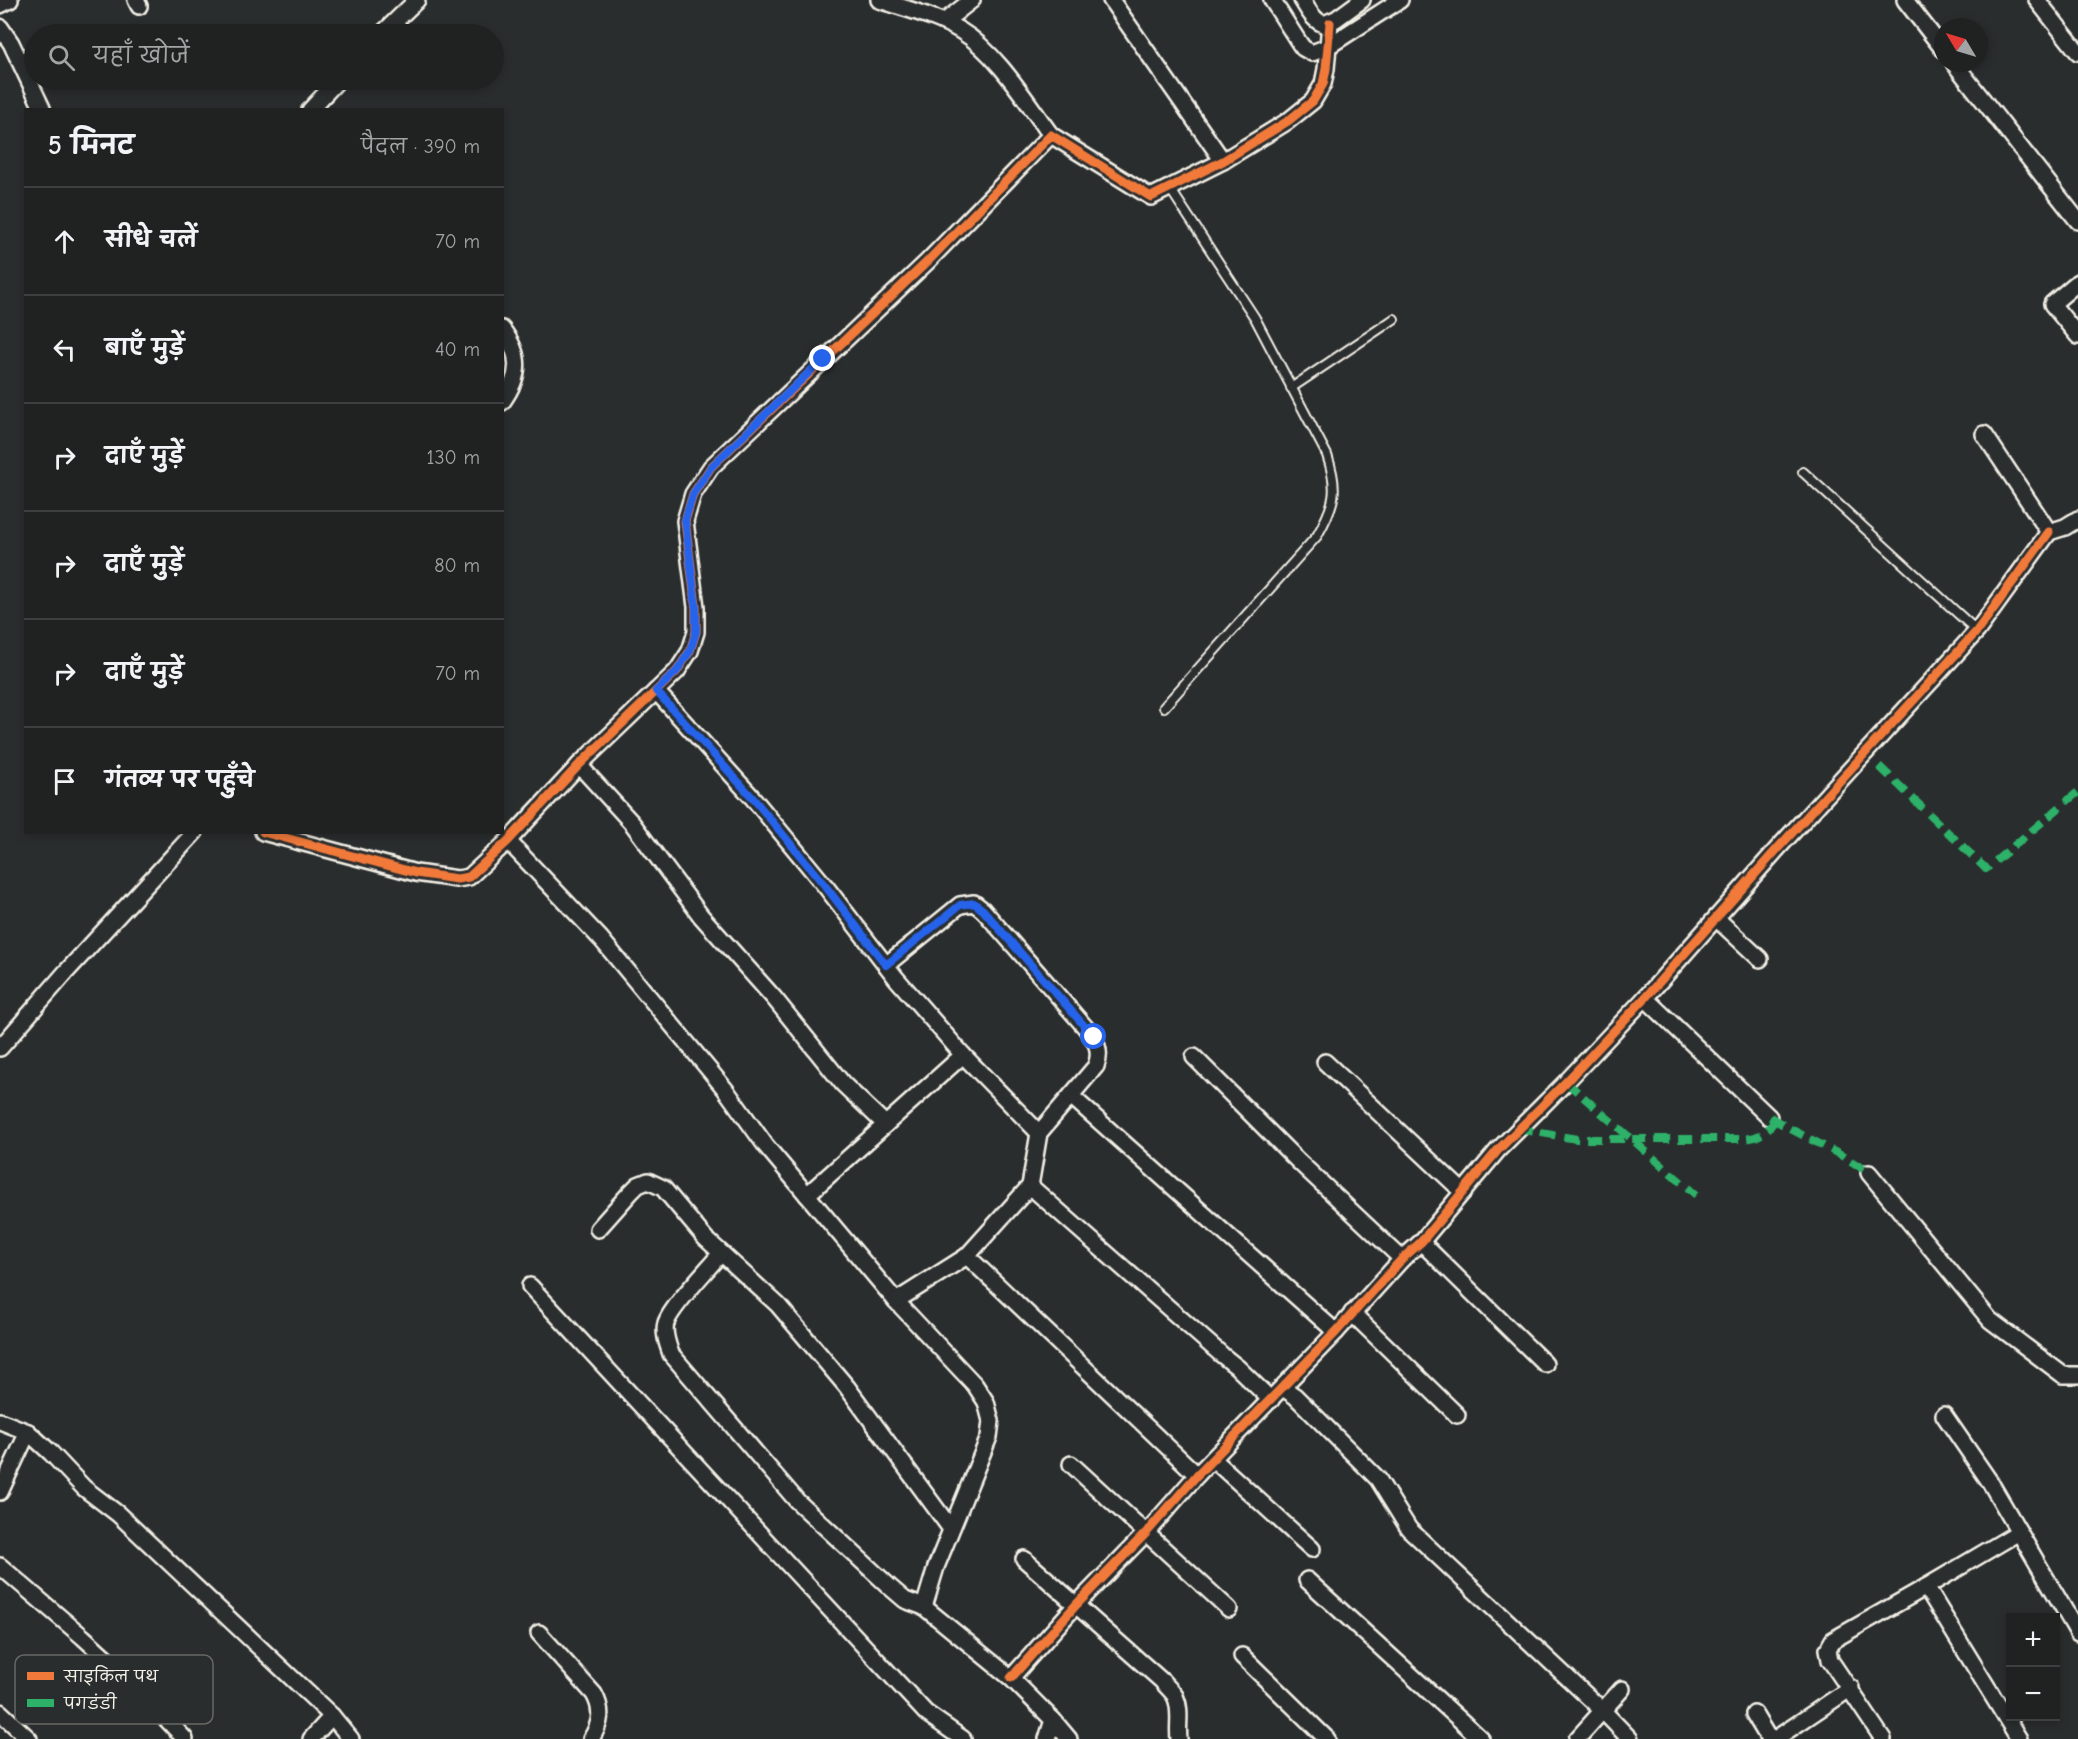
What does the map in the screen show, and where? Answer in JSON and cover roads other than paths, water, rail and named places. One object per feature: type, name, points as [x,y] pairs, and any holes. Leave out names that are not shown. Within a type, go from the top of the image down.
[{"type":"street","points":[[0,5],[10,0]]},
{"type":"street","points":[[392,24],[417,0]]},
{"type":"street","points":[[879,0],[944,22],[963,32],[990,54],[1051,135],[1151,197],[1223,161],[1288,121],[1313,102],[1323,84],[1329,22]]},
{"type":"street","points":[[944,22],[972,0]]},
{"type":"street","points":[[1111,0],[1223,161]]},
{"type":"street","points":[[1272,0],[1303,48],[1312,53],[1327,47],[1400,0]]},
{"type":"street","points":[[1302,0],[1318,22],[1324,24],[1362,0]]},
{"type":"street","points":[[1905,0],[1934,37]]},
{"type":"street","points":[[2037,0],[2078,52]]},
{"type":"street","points":[[0,27],[24,72]]},
{"type":"street","points":[[1961,72],[2078,221]]},
{"type":"street","points":[[33,90],[42,108]]},
{"type":"street","points":[[312,108],[329,90]]},
{"type":"street","points":[[270,834],[416,873],[457,879],[470,877],[508,841],[579,765],[677,671],[690,651],[696,632],[696,607],[685,520],[693,494],[711,467],[927,262],[1051,135]]},
{"type":"street","points":[[2078,282],[2052,304],[2078,336]]},
{"type":"street","points":[[504,332],[510,339],[518,365],[517,376],[504,399]]},
{"type":"street","points":[[1984,434],[2049,532]]},
{"type":"street","points":[[1011,1678],[1197,1475],[1283,1388],[1402,1259],[1421,1242],[1498,1150],[1645,998],[1977,631],[2049,532],[2065,527],[2078,519]]},
{"type":"street","points":[[656,691],[752,797],[886,965],[963,1054],[1039,1133]]},
{"type":"street","points":[[579,765],[632,823],[701,916],[774,998],[843,1084],[885,1124]]},
{"type":"street","points":[[0,1048],[66,972],[193,834]]},
{"type":"street","points":[[508,841],[601,939],[725,1089],[766,1146],[896,1301],[975,1385],[986,1402],[991,1421],[989,1437],[951,1529],[924,1607]]},
{"type":"street","points":[[886,965],[960,905],[974,903],[983,910],[1086,1028],[1099,1048],[1096,1066],[1039,1133],[1030,1186],[967,1256],[896,1301]]},
{"type":"street","points":[[1716,918],[1760,959]]},
{"type":"street","points":[[1645,998],[1769,1117]]},
{"type":"street","points":[[807,1195],[963,1054]]},
{"type":"street","points":[[1194,1057],[1298,1161],[1402,1259]]},
{"type":"street","points":[[1325,1062],[1463,1192]]},
{"type":"street","points":[[1071,1096],[1336,1332]]},
{"type":"street","points":[[1869,1173],[1990,1320],[2063,1375],[2078,1375]]},
{"type":"street","points":[[598,1229],[638,1185],[648,1181],[663,1188],[705,1238],[778,1305],[847,1387],[951,1529]]},
{"type":"street","points":[[1030,1186],[1237,1367],[1271,1400]]},
{"type":"street","points":[[1421,1242],[1545,1364]]},
{"type":"street","points":[[721,1253],[672,1311],[666,1323],[665,1336],[671,1354],[797,1501],[891,1588],[905,1599],[924,1607],[1011,1678],[1070,1739]]},
{"type":"street","points":[[967,1256],[1197,1475]]},
{"type":"street","points":[[530,1286],[926,1713],[963,1739]]},
{"type":"street","points":[[1352,1313],[1457,1415]]},
{"type":"street","points":[[1283,1388],[1295,1396],[1378,1479],[1408,1529],[1602,1710],[1630,1739]]},
{"type":"street","points":[[1944,1415],[1990,1482],[2078,1633]]},
{"type":"street","points":[[0,1421],[28,1432],[84,1488],[118,1515],[209,1599],[332,1716],[351,1739]]},
{"type":"street","points":[[0,1492],[28,1432]]},
{"type":"street","points":[[1213,1459],[1312,1549]]},
{"type":"street","points":[[1071,1464],[1228,1609]]},
{"type":"street","points":[[1883,1739],[1851,1688],[1830,1660],[1828,1649],[1833,1640],[2019,1532]]},
{"type":"street","points":[[1024,1559],[1175,1696],[1180,1711],[1179,1739]]},
{"type":"street","points":[[0,1566],[103,1655]]},
{"type":"street","points":[[1307,1580],[1481,1739]]},
{"type":"street","points":[[1926,1587],[2019,1739]]},
{"type":"street","points":[[539,1633],[594,1694],[600,1704],[601,1716],[597,1730],[591,1739]]},
{"type":"street","points":[[1242,1656],[1327,1739]]},
{"type":"street","points":[[1775,1739],[1851,1688]]},
{"type":"street","points":[[1577,1739],[1622,1689]]},
{"type":"street","points":[[0,1712],[29,1739]]},
{"type":"street","points":[[1755,1714],[1769,1739]]},
{"type":"street","points":[[311,1739],[332,1716]]},
{"type":"street","points":[[1047,1739],[1053,1720]]},
{"type":"street","points":[[171,1724],[185,1739]]},
{"type":"lane","points":[[1164,706],[1317,536],[1329,514],[1335,491],[1334,475],[1327,455],[1255,318],[1169,187]]},
{"type":"lane","points":[[1291,388],[1394,319]]},
{"type":"lane","points":[[1803,472],[1977,631]]}]
